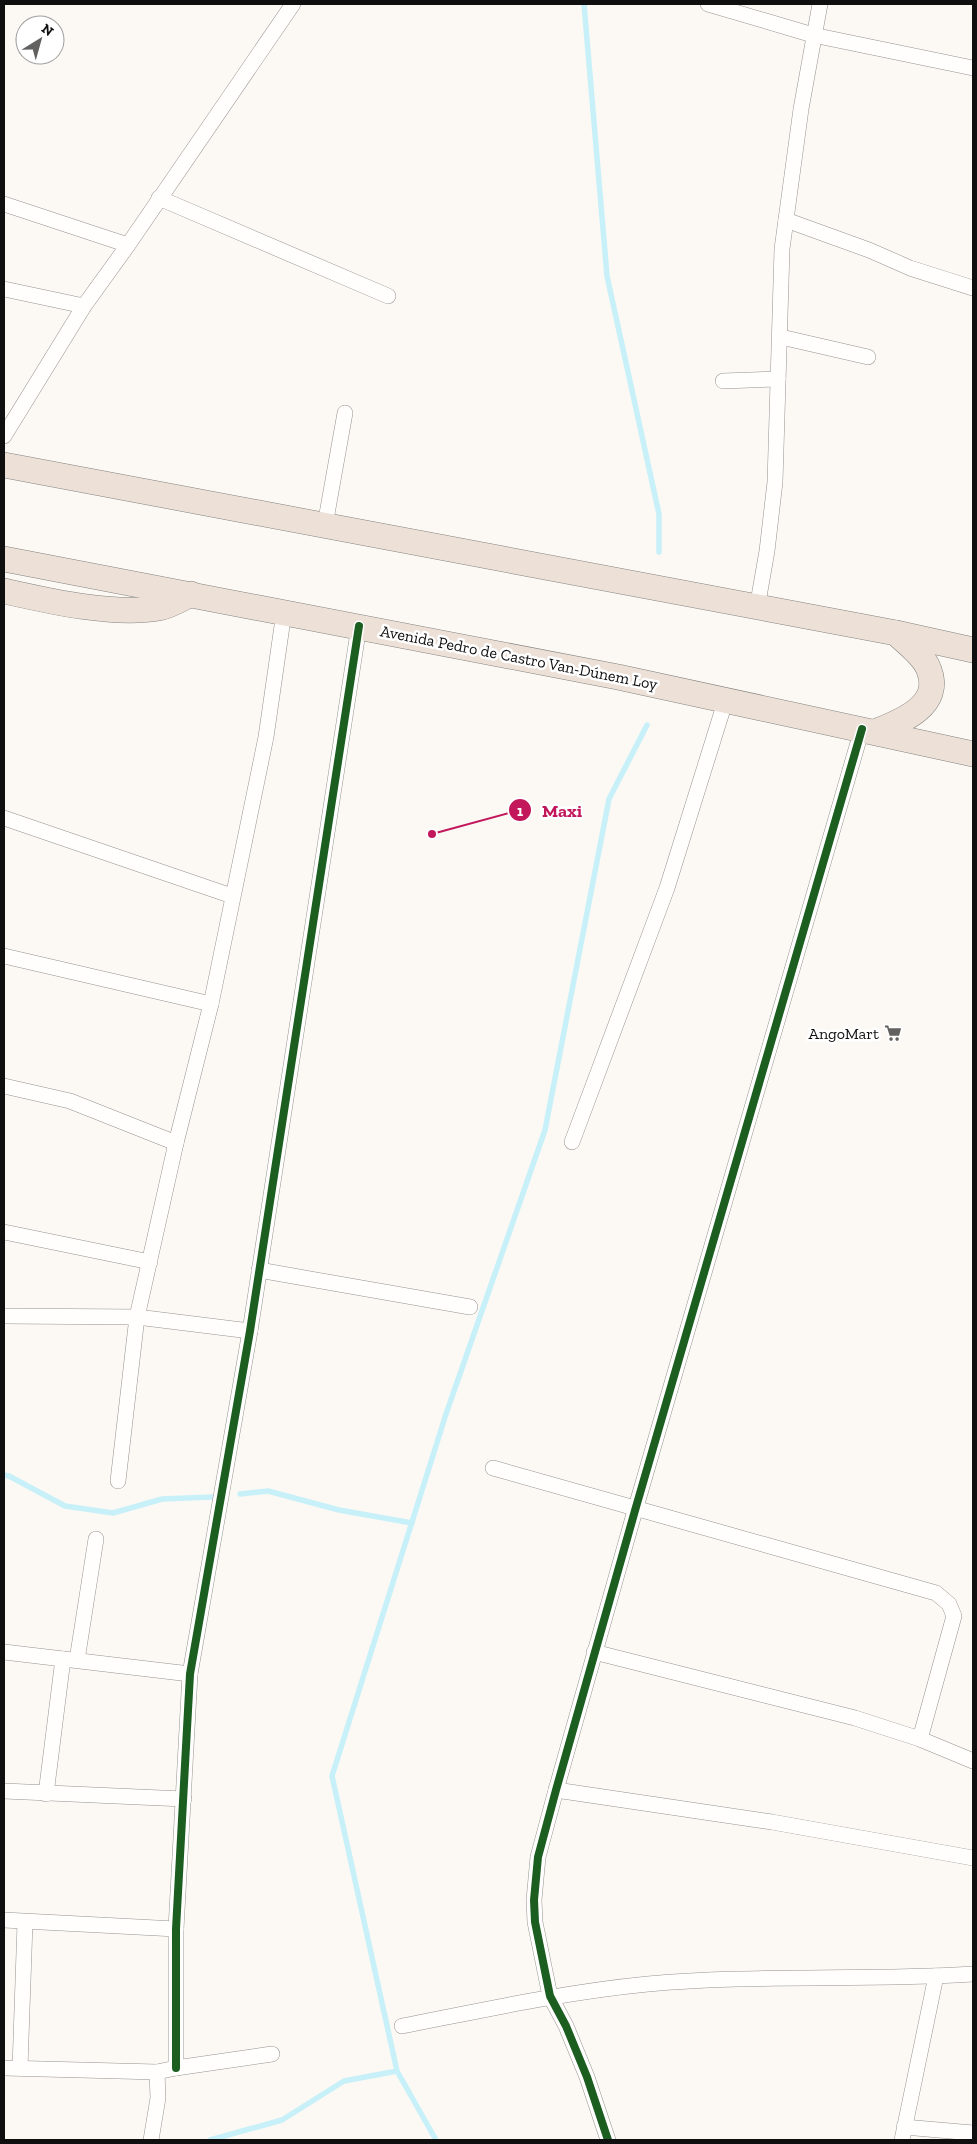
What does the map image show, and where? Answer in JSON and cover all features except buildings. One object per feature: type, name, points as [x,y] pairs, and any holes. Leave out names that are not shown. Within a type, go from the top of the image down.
[{"type":"highway","points":[[4,465],[896,633],[973,650]]},
{"type":"highway","name":"Avenida Pedro de Castro Van-Dúnem Loy","points":[[4,559],[618,677],[973,754]]},
{"type":"highway","points":[[4,591],[122,610],[161,608],[191,594]]},
{"type":"highway","points":[[869,731],[913,715],[924,705],[929,694],[929,670],[923,659],[896,633]]},
{"type":"street","points":[[4,436],[84,306],[293,4]]},
{"type":"street","points":[[708,4],[813,35],[973,68]]},
{"type":"street","points":[[756,608],[767,551],[775,482],[782,248],[813,35],[820,4]]},
{"type":"street","points":[[159,198],[388,296]]},
{"type":"street","points":[[4,204],[128,245]]},
{"type":"street","points":[[786,220],[869,250],[910,268],[973,288]]},
{"type":"street","points":[[4,289],[84,306]]},
{"type":"street","points":[[780,337],[868,358]]},
{"type":"street","points":[[723,381],[778,379]]},
{"type":"street","points":[[326,525],[345,413]]},
{"type":"street","points":[[118,1480],[137,1317],[176,1143],[211,1004],[266,737],[284,612]]},
{"type":"street","points":[[176,2068],[176,1929],[190,1674],[250,1331],[359,626]]},
{"type":"street","points":[[572,1142],[667,888],[726,699]]},
{"type":"street","points":[[608,2140],[584,2070],[550,1996],[535,1922],[534,1900],[538,1857],[636,1507],[869,731]]},
{"type":"street","points":[[4,818],[232,896]]},
{"type":"street","points":[[4,956],[211,1004]]},
{"type":"street","points":[[4,1086],[70,1101],[176,1143]]},
{"type":"street","points":[[4,1232],[150,1262]]},
{"type":"street","points":[[259,1270],[470,1307]]},
{"type":"street","points":[[4,1316],[137,1317],[250,1331]]},
{"type":"street","points":[[494,1468],[936,1593],[949,1604],[954,1616],[920,1739]]},
{"type":"street","points":[[46,1794],[70,1659],[96,1539]]},
{"type":"street","points":[[4,1652],[190,1674]]},
{"type":"street","points":[[594,1652],[855,1718],[920,1739],[973,1761]]},
{"type":"street","points":[[556,1790],[772,1822],[973,1858]]},
{"type":"street","points":[[4,1791],[184,1798]]},
{"type":"street","points":[[4,1920],[176,1929]]},
{"type":"street","points":[[20,2068],[25,1922]]},
{"type":"street","points":[[402,2026],[550,1996],[685,1982],[973,1974]]},
{"type":"street","points":[[936,1976],[903,2134],[973,2133]]},
{"type":"street","points":[[4,2068],[158,2072],[272,2054]]},
{"type":"street","points":[[151,2140],[158,2098],[158,2072]]},
{"type":"waterway","points":[[584,4],[607,276],[659,514],[659,552]]},
{"type":"waterway","points":[[436,2140],[397,2071],[332,1776],[446,1414],[545,1130],[609,799],[647,725]]},
{"type":"waterway","points":[[4,1475],[65,1506],[113,1513],[162,1499],[213,1497]]},
{"type":"waterway","points":[[240,1494],[268,1491],[339,1510],[412,1523]]},
{"type":"waterway","points":[[210,2140],[282,2120],[344,2081],[397,2071]]},
{"type":"cycle path","points":[[176,2068],[176,1929],[190,1674],[250,1331],[359,626]]},
{"type":"cycle path","points":[[608,2140],[587,2077],[566,2026],[550,1996],[535,1922],[534,1900],[538,1857],[636,1507],[862,729]]},
{"type":"place","name":"Maxi","points":[[432,834]]},
{"type":"place","name":"AngoMart","points":[[893,1033]]}]
